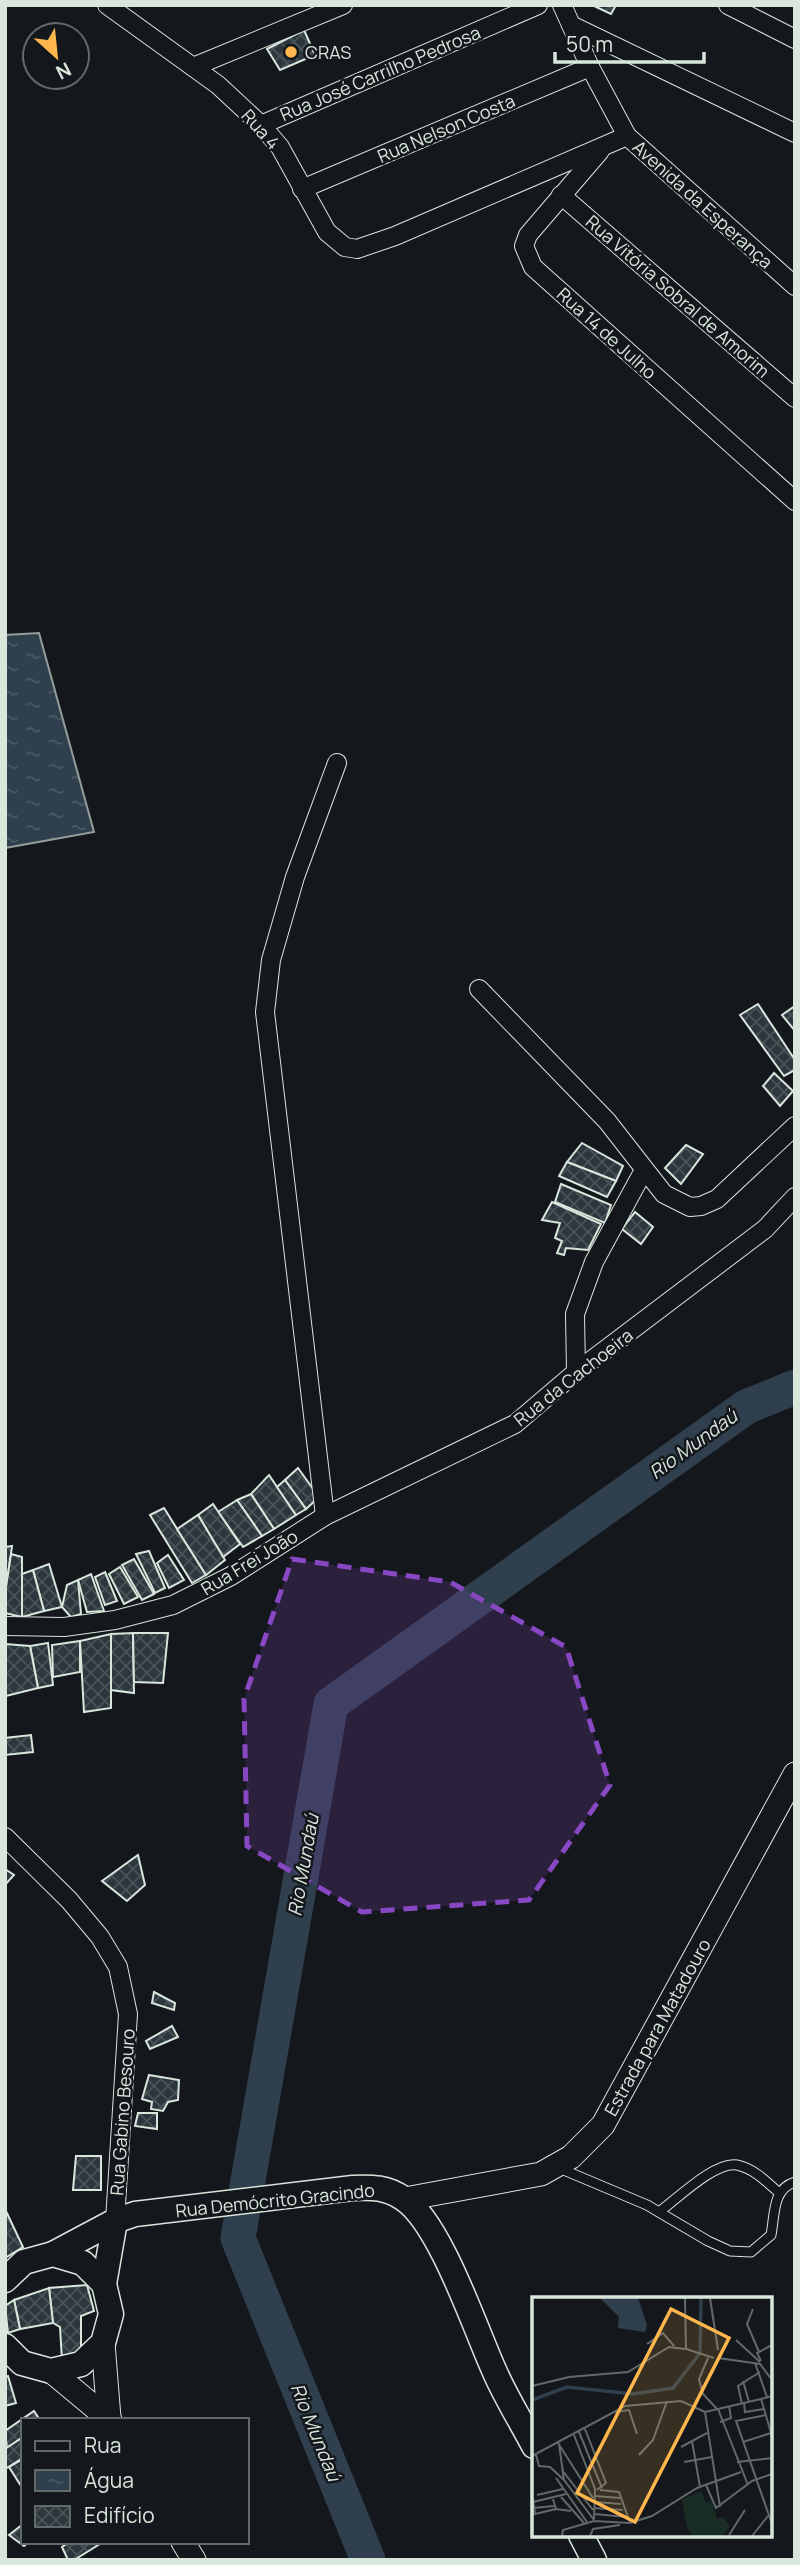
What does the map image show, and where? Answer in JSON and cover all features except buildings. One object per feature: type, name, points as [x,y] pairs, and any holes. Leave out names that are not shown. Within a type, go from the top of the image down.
[{"type":"main road","name":"Rua Demócrito Gracindo","points":[[5,2280],[24,2262],[53,2255],[125,2218],[353,2188],[380,2187],[405,2199]]},
{"type":"main road","points":[[405,2199],[421,2216],[443,2251],[495,2373],[532,2442]]},
{"type":"main road","points":[[5,2346],[22,2363],[51,2371],[81,2364],[103,2343],[111,2314],[104,2284],[125,2218]]},
{"type":"main road","points":[[53,2255],[83,2263],[104,2284]]},
{"type":"main road","points":[[582,2537],[594,2560]]},
{"type":"street","points":[[112,9],[135,5]]},
{"type":"street","points":[[193,67],[342,5]]},
{"type":"street","name":"Rua José Carrilho Pedrosa","points":[[261,125],[538,5]]},
{"type":"street","name":"Avenida da Esperança","points":[[562,5],[590,67],[627,136],[795,286]]},
{"type":"street","points":[[729,5],[795,39]]},
{"type":"street","name":"Rua 4","points":[[112,9],[218,85],[261,125],[280,147],[327,232],[345,247],[357,249],[395,236],[604,145]]},
{"type":"street","points":[[572,25],[795,133]]},
{"type":"street","name":"Rua Nelson Costa","points":[[302,189],[590,67]]},
{"type":"street","points":[[604,145],[627,136]]},
{"type":"street","name":"Rua 14 de Julho","points":[[604,145],[528,235],[524,246],[533,267],[795,500]]},
{"type":"street","name":"Rua Vitória Sobral de Amorim","points":[[561,195],[795,398]]},
{"type":"street","points":[[325,1516],[265,1012],[271,960],[295,877],[337,763]]},
{"type":"street","points":[[479,989],[607,1121],[664,1194],[690,1207],[701,1206],[717,1199],[795,1126]]},
{"type":"street","points":[[576,1372],[575,1314],[594,1262],[644,1170]]},
{"type":"street","name":"Rua da Cachoeira","points":[[325,1516],[515,1424],[576,1372],[765,1229],[795,1197]]},
{"type":"street","name":"Rua Frei João","points":[[5,1626],[64,1627],[115,1620],[173,1605],[231,1576],[325,1516]]},
{"type":"street","name":"Estrada para Matadouro","points":[[405,2199],[541,2174],[571,2157],[603,2125],[795,1774]]},
{"type":"street","name":"Rua Gabino Besouro","points":[[5,1837],[69,1900],[100,1937],[118,1967],[128,2014],[125,2218]]},
{"type":"street","points":[[103,2343],[109,2418]]},
{"type":"street","points":[[51,2371],[108,2418]]},
{"type":"street","points":[[184,2544],[194,2560]]},
{"type":"lane","points":[[659,2212],[711,2172],[729,2164],[751,2171],[778,2192]]},
{"type":"lane","points":[[554,2166],[659,2212],[708,2241],[730,2250],[751,2252],[771,2235],[778,2192],[787,2184],[795,2182]]},
{"type":"highlighted area","points":[[292,1559],[450,1582],[566,1647],[610,1785],[529,1900],[362,1912],[247,1846],[244,1699]]},
{"type":"water","points":[[39,633],[94,832],[5,848],[5,635]]},
{"type":"waterway","name":"Rio Mundaú","points":[[368,2560],[238,2238],[331,1704],[746,1407],[795,1387]]},
{"type":"place","name":"CRAS","points":[[291,52]]}]
